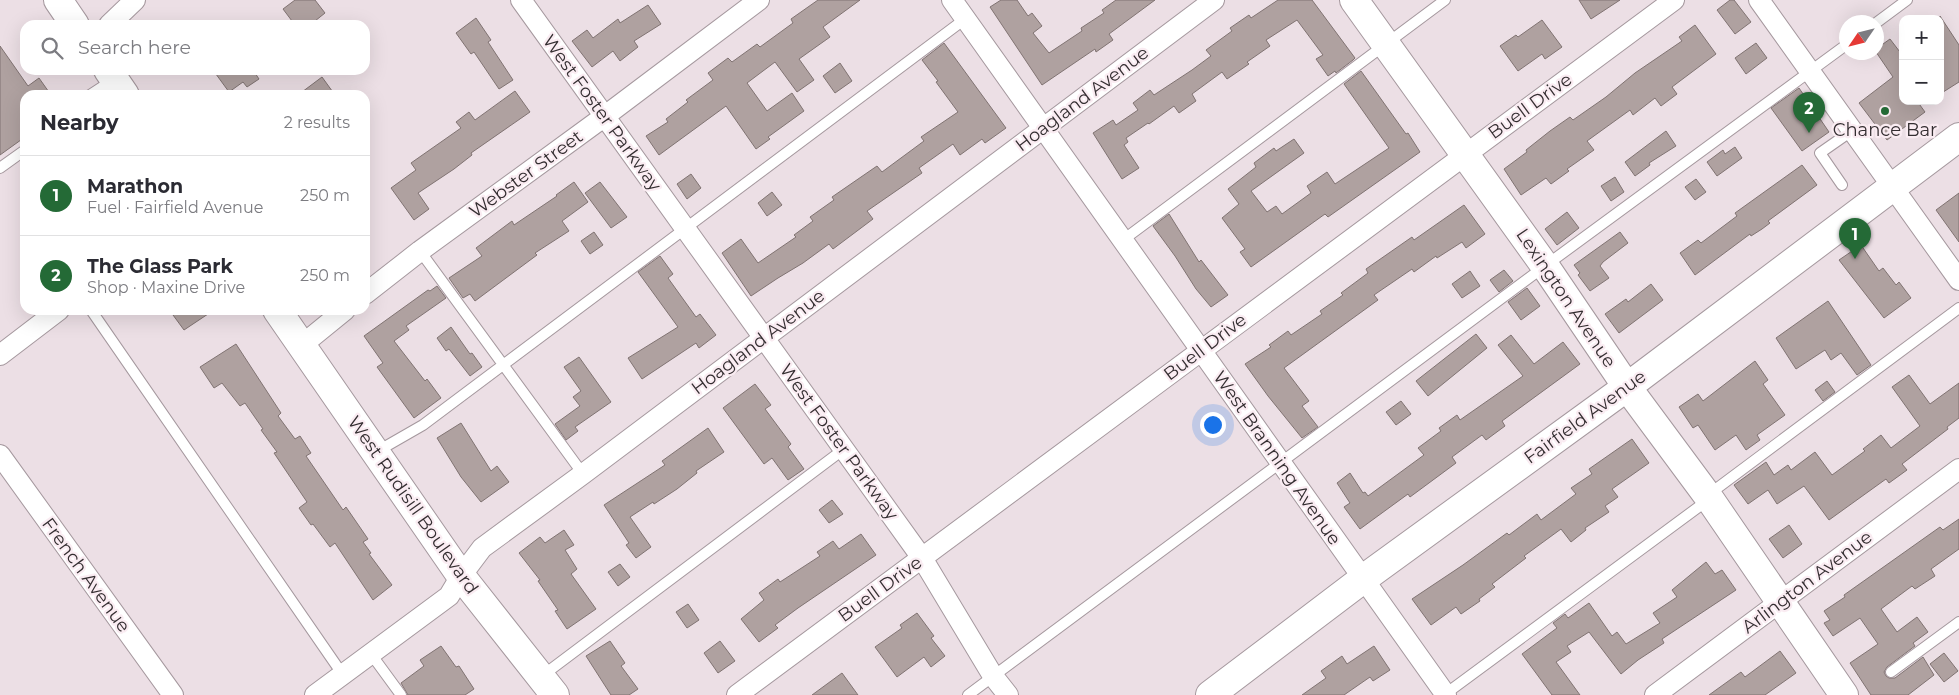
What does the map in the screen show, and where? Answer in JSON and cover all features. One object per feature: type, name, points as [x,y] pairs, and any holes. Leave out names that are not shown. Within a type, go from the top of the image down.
[{"type":"street","points":[[115,20],[135,0]]},
{"type":"street","name":"West Foster Parkway","points":[[521,0],[922,558],[994,676],[1008,695]]},
{"type":"street","name":"Webster Street","points":[[370,290],[420,250],[605,116],[759,0]]},
{"type":"street","name":"West Branning Avenue","points":[[952,0],[1445,695]]},
{"type":"street","name":"Hoagland Avenue","points":[[315,695],[449,596],[482,548],[1214,0]]},
{"type":"street","name":"Lexington Avenue","points":[[1354,0],[1545,266],[1626,387],[1708,497],[1844,695]]},
{"type":"street","name":"Buell Drive","points":[[737,695],[1674,0]]},
{"type":"street","points":[[1759,0],[1959,280]]},
{"type":"street","points":[[59,1],[72,20]]},
{"type":"street","name":"Fairfield Avenue","points":[[1210,695],[1363,579],[1626,387],[1959,137]]},
{"type":"street","points":[[0,355],[52,315]]},
{"type":"street","name":"West Rudisill Boulevard","points":[[281,315],[461,576],[549,686]]},
{"type":"street","points":[[302,345],[340,315]]},
{"type":"street","name":"French Avenue","points":[[0,455],[173,695]]},
{"type":"street","name":"Arlington Avenue","points":[[1655,695],[1959,469]]},
{"type":"lane","points":[[1122,240],[1445,0]]},
{"type":"lane","points":[[1884,16],[1907,0]]},
{"type":"lane","points":[[376,452],[422,425],[965,19]]},
{"type":"lane","points":[[968,695],[1839,50]]},
{"type":"lane","points":[[99,90],[116,81]]},
{"type":"lane","points":[[1842,185],[1820,154],[1852,130]]},
{"type":"lane","points":[[0,168],[20,154]]},
{"type":"lane","points":[[420,250],[583,474]]},
{"type":"lane","points":[[1445,695],[1959,308]]},
{"type":"lane","points":[[94,315],[343,675]]},
{"type":"lane","points":[[549,686],[844,450]]},
{"type":"lane","points":[[1891,672],[1959,622]]},
{"type":"lane","points":[[372,654],[401,695]]},
{"type":"building","points":[[295,0],[315,0],[325,13],[316,20],[291,20],[283,9]]},
{"type":"building","points":[[818,0],[860,0],[823,27],[830,37],[799,59],[814,80],[797,92],[775,62],[747,83],[767,111],[792,93],[804,111],[768,137],[770,139],[756,149],[726,106],[659,155],[646,136],[668,122],[666,119],[688,102],[686,100],[713,80],[708,73],[728,58],[732,62],[757,44],[760,47],[793,23],[791,19]]},
{"type":"building","points":[[1001,0],[1017,0],[1028,16],[1032,13],[1042,26],[1033,33],[1049,53],[1082,31],[1081,28],[1104,13],[1102,10],[1116,0],[1155,0],[1109,34],[1113,40],[1096,52],[1095,49],[1042,85],[990,7]]},
{"type":"building","points":[[1278,0],[1312,0],[1355,58],[1336,73],[1335,71],[1328,76],[1316,59],[1323,55],[1297,20],[1266,40],[1270,46],[1247,62],[1249,64],[1227,79],[1222,72],[1192,94],[1196,101],[1179,113],[1174,106],[1126,138],[1128,142],[1124,145],[1139,168],[1122,179],[1093,133],[1113,120],[1116,125],[1138,110],[1133,103],[1150,90],[1154,95],[1192,70],[1211,56],[1206,50],[1232,31],[1230,28],[1249,15],[1251,18]]},
{"type":"building","points":[[1579,0],[1620,0],[1591,19]]},
{"type":"building","points":[[1730,0],[1734,0],[1751,22],[1735,34],[1717,10]]},
{"type":"building","points":[[648,5],[661,24],[634,41],[638,47],[620,61],[613,51],[592,67],[572,41],[587,30],[593,38],[618,19],[620,23]]},
{"type":"building","points":[[476,18],[491,40],[488,42],[513,80],[499,89],[474,52],[471,54],[456,33]]},
{"type":"building","points":[[1542,20],[1562,47],[1545,59],[1542,54],[1518,71],[1500,46],[1516,35],[1518,37]]},
{"type":"building","points":[[1944,22],[1959,45],[1959,82],[1944,91]]},
{"type":"building","points":[[1695,25],[1716,54],[1672,87],[1677,94],[1661,106],[1655,98],[1633,115],[1630,110],[1587,141],[1594,150],[1567,169],[1569,171],[1551,184],[1546,178],[1521,195],[1504,169],[1527,152],[1526,150],[1550,131],[1570,117],[1573,120],[1606,97],[1635,73],[1682,41],[1679,37]]},
{"type":"building","points":[[1890,39],[1899,51],[1899,105],[1920,105],[1925,112],[1887,140],[1859,103],[1893,77],[1881,60],[1884,60],[1884,43]]},
{"type":"building","points":[[944,43],[1006,128],[985,143],[982,139],[960,155],[953,144],[919,168],[922,173],[867,211],[873,219],[833,249],[829,244],[751,296],[722,253],[741,239],[758,263],[796,237],[794,235],[813,221],[810,217],[834,200],[832,197],[877,166],[882,172],[924,141],[921,137],[958,112],[922,60]]},
{"type":"building","points":[[1756,43],[1767,58],[1746,74],[1735,58]]},
{"type":"building","points":[[0,46],[28,86],[39,78],[47,90],[20,90],[20,141],[0,155]]},
{"type":"building","points":[[840,63],[852,81],[835,93],[823,76]]},
{"type":"building","points":[[1361,71],[1420,152],[1328,217],[1325,214],[1251,267],[1240,252],[1245,249],[1222,218],[1239,204],[1228,189],[1256,167],[1254,163],[1274,148],[1276,151],[1294,139],[1304,153],[1251,191],[1267,212],[1276,206],[1282,214],[1311,193],[1307,186],[1327,172],[1335,184],[1389,148],[1344,84]]},
{"type":"building","points":[[217,75],[256,75],[259,79],[247,87],[243,82],[232,90],[228,90]]},
{"type":"building","points":[[322,77],[331,90],[305,90]]},
{"type":"building","points":[[1799,88],[1829,132],[1802,151],[1771,108]]},
{"type":"building","points":[[515,91],[530,112],[471,153],[472,155],[454,169],[418,193],[429,209],[414,220],[391,188],[416,170],[411,163],[461,128],[456,122],[469,112],[475,120]]},
{"type":"building","points":[[1666,131],[1676,146],[1649,163],[1650,165],[1635,176],[1625,162]]},
{"type":"building","points":[[1735,147],[1742,158],[1717,176],[1707,162],[1723,150],[1725,154]]},
{"type":"building","points":[[1802,165],[1817,185],[1768,221],[1770,223],[1762,229],[1751,236],[1750,234],[1695,275],[1680,253],[1698,240],[1701,243],[1737,216],[1735,213]]},
{"type":"building","points":[[691,174],[701,188],[687,199],[677,184]]},
{"type":"building","points":[[1615,177],[1624,192],[1611,201],[1601,186]]},
{"type":"building","points":[[1696,179],[1706,192],[1695,200],[1685,187]]},
{"type":"building","points":[[574,182],[588,202],[562,221],[569,231],[535,253],[537,255],[475,301],[470,294],[463,298],[449,278],[482,256],[476,248],[512,221],[514,225]]},
{"type":"building","points":[[600,182],[627,217],[611,228],[585,193]]},
{"type":"building","points":[[772,192],[782,205],[767,216],[758,203]]},
{"type":"building","points":[[1959,193],[1959,242],[1936,210]]},
{"type":"building","points":[[1464,205],[1485,234],[1466,248],[1462,242],[1437,258],[1436,256],[1414,272],[1412,269],[1374,295],[1378,300],[1284,368],[1309,401],[1302,406],[1318,427],[1302,438],[1245,364],[1271,347],[1269,345],[1288,331],[1291,335],[1322,314],[1320,311],[1343,295],[1341,293],[1368,273],[1366,269],[1412,237],[1414,240]]},
{"type":"building","points":[[1567,212],[1579,228],[1557,245],[1545,229]]},
{"type":"building","points":[[1169,214],[1199,262],[1201,260],[1228,295],[1211,307],[1196,289],[1153,226]]},
{"type":"building","points":[[594,232],[603,245],[590,254],[581,241]]},
{"type":"building","points":[[1620,232],[1628,243],[1603,262],[1600,266],[1609,278],[1590,291],[1578,275],[1580,273],[1574,265]]},
{"type":"building","points":[[1861,245],[1879,271],[1883,268],[1896,285],[1899,282],[1911,298],[1884,318],[1839,260]]},
{"type":"building","points":[[660,256],[673,274],[668,278],[696,317],[700,314],[716,335],[699,348],[696,343],[642,379],[628,358],[678,327],[638,272]]},
{"type":"building","points":[[1504,270],[1513,281],[1499,292],[1490,280]]},
{"type":"building","points":[[1470,271],[1480,286],[1462,298],[1452,284]]},
{"type":"building","points":[[1651,284],[1663,300],[1619,333],[1605,314],[1626,299],[1628,302]]},
{"type":"building","points":[[437,286],[446,298],[406,326],[409,330],[394,341],[425,381],[427,379],[441,398],[414,418],[377,367],[383,363],[364,336],[428,290],[430,291]]},
{"type":"building","points":[[1527,288],[1540,306],[1521,320],[1508,302]]},
{"type":"building","points":[[1828,301],[1871,365],[1857,375],[1841,353],[1831,360],[1825,350],[1796,369],[1776,338]]},
{"type":"building","points":[[173,315],[206,315],[184,330]]},
{"type":"building","points":[[451,327],[470,354],[472,353],[482,367],[470,376],[449,349],[446,351],[437,338]]},
{"type":"building","points":[[1476,334],[1487,348],[1428,396],[1416,381]]},
{"type":"building","points":[[1511,335],[1534,364],[1563,342],[1580,364],[1502,421],[1505,426],[1486,440],[1482,435],[1452,457],[1456,463],[1410,497],[1408,494],[1360,529],[1344,507],[1350,503],[1337,483],[1350,473],[1363,493],[1365,492],[1368,496],[1424,455],[1418,448],[1441,431],[1439,428],[1457,415],[1460,420],[1523,376],[1498,345]]},
{"type":"building","points":[[236,344],[281,413],[278,416],[295,439],[300,436],[311,453],[306,456],[343,510],[346,507],[368,539],[363,542],[371,553],[369,554],[392,585],[373,600],[335,543],[330,547],[299,508],[307,502],[274,453],[277,452],[245,403],[240,406],[222,383],[214,388],[200,367]]},
{"type":"building","points":[[579,357],[611,402],[575,427],[578,431],[566,440],[555,424],[580,406],[573,397],[581,391],[564,367]]},
{"type":"building","points":[[1755,361],[1768,380],[1763,384],[1785,415],[1757,435],[1760,440],[1746,450],[1736,435],[1715,450],[1698,425],[1693,428],[1679,407],[1698,394],[1703,401]]},
{"type":"building","points":[[1909,375],[1930,404],[1959,383],[1959,418],[1947,427],[1948,429],[1902,464],[1907,470],[1889,483],[1886,479],[1829,520],[1804,486],[1777,504],[1768,490],[1748,504],[1734,485],[1766,462],[1774,475],[1788,465],[1791,470],[1815,452],[1832,475],[1865,451],[1863,449],[1881,435],[1891,448],[1920,426],[1892,387]]},
{"type":"building","points":[[1827,381],[1835,392],[1823,401],[1815,390]]},
{"type":"building","points":[[755,384],[771,405],[765,409],[791,444],[788,447],[804,469],[788,480],[772,458],[764,464],[723,408]]},
{"type":"building","points":[[1401,401],[1411,414],[1396,425],[1386,412]]},
{"type":"building","points":[[461,423],[491,471],[497,466],[509,482],[481,502],[461,477],[437,438]]},
{"type":"building","points":[[708,428],[724,452],[696,471],[697,473],[677,489],[630,517],[651,547],[636,558],[626,545],[629,543],[604,505],[665,465],[662,461]]},
{"type":"building","points":[[1632,439],[1649,463],[1612,489],[1618,497],[1605,506],[1609,512],[1585,528],[1586,530],[1571,542],[1561,529],[1524,556],[1526,558],[1492,584],[1495,587],[1479,599],[1480,601],[1461,614],[1456,607],[1431,625],[1412,599],[1507,533],[1509,535],[1537,514],[1541,520],[1576,494],[1571,488],[1592,474],[1589,469]]},
{"type":"building","points":[[832,500],[843,514],[829,523],[819,510]]},
{"type":"building","points":[[1959,519],[1959,549],[1931,569],[1935,576],[1915,589],[1912,586],[1881,609],[1897,632],[1917,617],[1928,632],[1913,643],[1915,646],[1887,667],[1884,672],[1886,676],[1895,678],[1923,657],[1934,675],[1908,695],[1871,695],[1850,663],[1878,644],[1860,618],[1833,636],[1824,623],[1830,620],[1824,611],[1940,527],[1943,530]]},
{"type":"building","points":[[1789,525],[1802,544],[1783,558],[1769,539]]},
{"type":"building","points":[[564,530],[574,545],[565,550],[577,569],[571,574],[596,609],[567,629],[555,611],[558,610],[538,581],[540,580],[519,553],[540,537],[545,543]]},
{"type":"building","points":[[861,534],[876,555],[775,625],[778,628],[759,642],[741,619],[764,600],[759,593],[778,579],[780,582],[820,556],[817,552],[833,541],[839,549]]},
{"type":"building","points":[[1706,562],[1715,574],[1722,570],[1736,590],[1662,639],[1664,643],[1621,674],[1589,632],[1567,646],[1571,652],[1556,662],[1580,695],[1552,695],[1522,654],[1557,628],[1553,623],[1565,614],[1568,618],[1589,603],[1612,636],[1617,632],[1626,644],[1660,623],[1653,613],[1677,597],[1672,590]]},
{"type":"building","points":[[620,564],[630,577],[618,586],[608,572]]},
{"type":"building","points":[[688,604],[699,620],[687,628],[676,612]]},
{"type":"building","points":[[917,613],[934,636],[931,638],[945,656],[931,667],[924,657],[897,677],[875,647],[902,628],[900,625]]},
{"type":"building","points":[[610,641],[625,663],[621,666],[638,689],[629,695],[611,695],[586,656]]},
{"type":"building","points":[[720,641],[735,661],[718,673],[704,653]]},
{"type":"building","points":[[441,646],[456,667],[459,666],[474,689],[465,695],[408,695],[401,683],[424,666],[420,660]]},
{"type":"building","points":[[1374,646],[1390,670],[1373,681],[1370,677],[1344,695],[1302,695],[1326,678],[1321,671],[1342,656],[1347,664]]},
{"type":"building","points":[[1780,651],[1796,673],[1765,695],[1709,695],[1741,672],[1745,677]]},
{"type":"building","points":[[1944,653],[1958,671],[1944,682],[1930,664]]},
{"type":"building","points":[[842,673],[858,695],[812,695]]},
{"type":"place","name":"Chance Bar","points":[[1885,111]]},
{"type":"place","name":"The Glass Park","points":[[1809,133]]},
{"type":"place","name":"Marathon","points":[[1855,259]]}]
